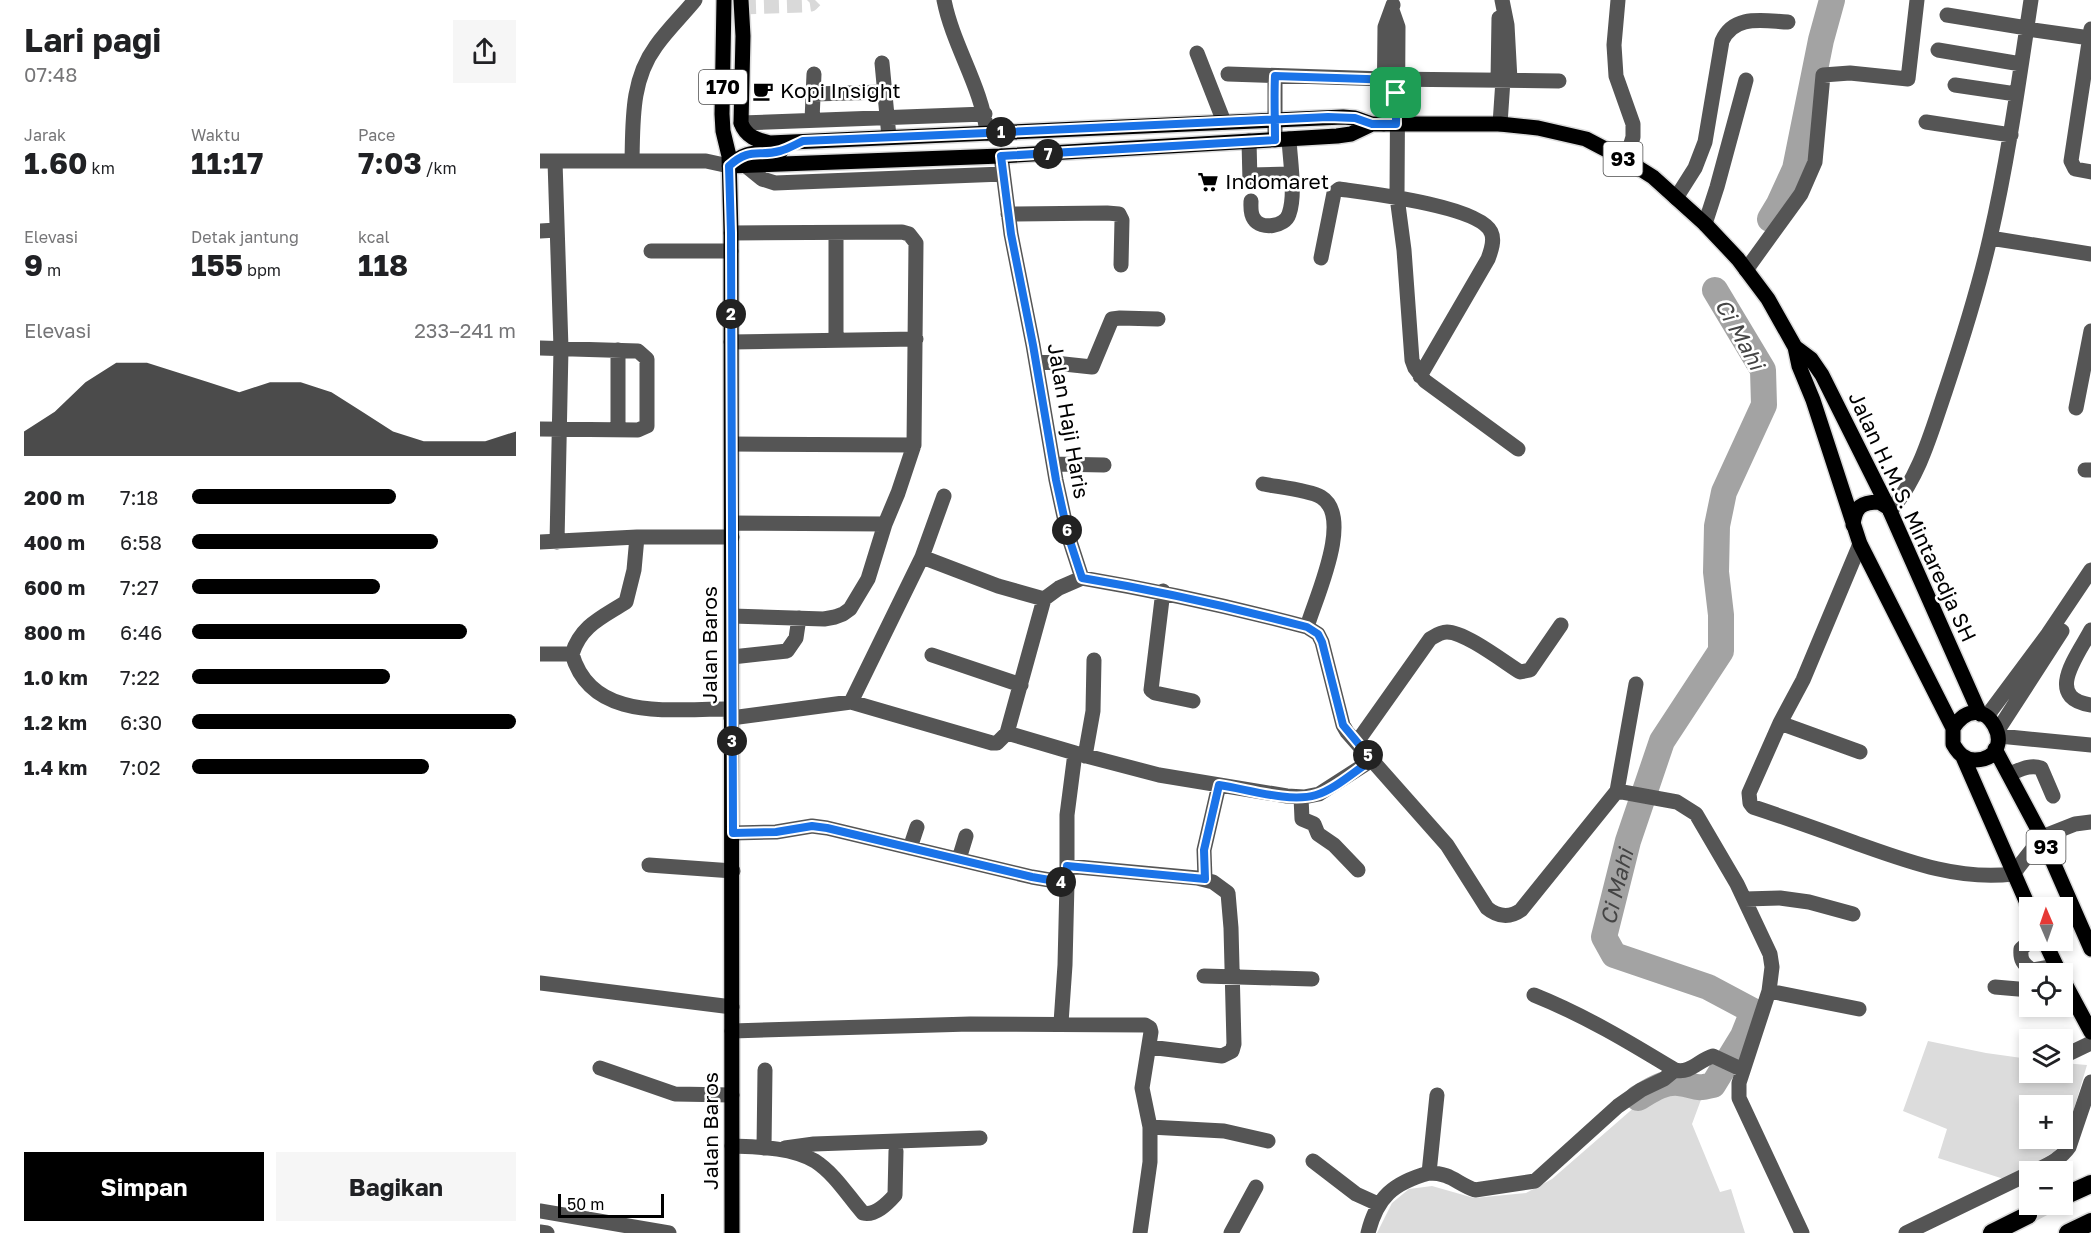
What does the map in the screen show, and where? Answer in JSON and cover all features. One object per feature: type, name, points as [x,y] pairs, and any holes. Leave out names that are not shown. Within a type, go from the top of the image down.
[{"type":"highway","points":[[2073,1192],[2091,1184]]},
{"type":"highway","points":[[1992,1233],[2028,1215]]},
{"type":"highway","points":[[2068,1233],[2091,1222]]},
{"type":"main road","name":"170","points":[[724,4],[722,114],[729,166]]},
{"type":"main road","name":"170","points":[[741,4],[743,36],[741,123]]},
{"type":"main road","name":"Jalan H.M.S. Mintaredja SH","points":[[741,123],[748,135],[762,141],[803,141],[1343,117],[1384,124],[1500,124],[1538,128],[1586,139],[1626,160],[1653,177],[1705,224],[1746,270],[1768,299],[1795,347],[1799,366],[1813,400],[1860,544],[1953,728],[1953,744],[1963,757],[2024,897]]},
{"type":"main road","name":"Jalan H.M.S. Mintaredja SH","points":[[729,166],[1001,156],[1282,140],[1351,134],[1384,124]]},
{"type":"main road","points":[[729,166],[740,156],[753,152],[778,152],[803,141]]},
{"type":"main road","name":"Jalan Baros","points":[[729,166],[732,444],[732,1233]]},
{"type":"main road","name":"Jalan H.M.S. Mintaredja SH","points":[[1795,347],[1811,359],[1821,375],[1888,509],[1983,715],[1997,738],[2009,774],[2042,837],[2091,949]]},
{"type":"main road","points":[[1853,525],[1854,513],[1862,505],[1879,502],[1888,509]]},
{"type":"main road","points":[[1953,728],[1964,716],[1972,713],[1983,715]]},
{"type":"main road","points":[[1963,757],[1970,760],[1984,758],[1997,738]]},
{"type":"main road","points":[[2073,1001],[2085,1013],[2091,1032]]},
{"type":"street","points":[[632,161],[633,105],[642,71],[654,48],[695,0]]},
{"type":"street","points":[[944,0],[956,41],[985,114],[987,133]]},
{"type":"street","points":[[1500,124],[1503,80],[1509,47],[1502,0]]},
{"type":"street","points":[[1618,0],[1614,45],[1616,76],[1633,124],[1633,137],[1626,160]]},
{"type":"street","points":[[1746,270],[1801,194],[1815,162],[1823,75],[1850,73],[1908,79],[1917,0]]},
{"type":"street","points":[[1888,509],[1906,490],[1927,443],[1968,323],[1990,238],[2011,135],[2031,0]]},
{"type":"street","points":[[724,4],[741,4]]},
{"type":"street","points":[[1393,5],[1398,27],[1384,124],[1404,250],[1412,360],[1420,376],[1518,449]]},
{"type":"street","points":[[1947,15],[2027,29],[2090,34],[2071,161],[2075,169],[2091,172]]},
{"type":"street","points":[[1676,198],[1695,168],[1706,142],[1722,41],[1727,30],[1738,23],[1788,22]]},
{"type":"street","points":[[1938,50],[2021,64]]},
{"type":"street","points":[[1197,53],[1224,122]]},
{"type":"street","points":[[882,63],[889,137]]},
{"type":"street","points":[[813,120],[814,74]]},
{"type":"street","points":[[1228,74],[1391,80],[1559,81]]},
{"type":"street","points":[[1251,201],[1251,214],[1254,220],[1265,225],[1283,223],[1290,213],[1290,174],[1275,119],[1275,76]]},
{"type":"street","points":[[1705,224],[1746,80]]},
{"type":"street","points":[[1955,85],[2016,94]]},
{"type":"street","points":[[814,94],[884,92]]},
{"type":"street","points":[[741,123],[985,114]]},
{"type":"street","points":[[1926,122],[2011,135]]},
{"type":"street","points":[[1249,141],[1250,179],[1290,174]]},
{"type":"street","name":"Jalan Haji Haris","points":[[1001,156],[1008,214],[1054,464],[1068,535],[1082,578]]},
{"type":"street","points":[[557,542],[561,348],[557,230],[547,161],[706,161],[729,166]]},
{"type":"street","points":[[746,166],[762,179],[775,183],[1003,174]]},
{"type":"street","points":[[1321,258],[1336,190],[1339,189],[1397,197],[1468,216],[1484,224],[1491,232],[1492,244],[1488,260],[1420,376]]},
{"type":"street","points":[[1008,214],[1119,214],[1122,220],[1121,266]]},
{"type":"street","points":[[540,231],[557,230]]},
{"type":"street","points":[[731,233],[902,232],[909,234],[916,243],[914,446],[885,524],[868,579],[850,609],[835,617],[824,619],[732,616]]},
{"type":"street","points":[[836,233],[836,340]]},
{"type":"street","points":[[1990,238],[2091,254]]},
{"type":"street","points":[[651,251],[731,251]]},
{"type":"street","points":[[1036,361],[1092,367],[1112,319],[1158,319]]},
{"type":"street","points":[[2076,408],[2091,331]]},
{"type":"street","points":[[731,342],[916,339]]},
{"type":"street","points":[[540,348],[638,351],[647,359],[647,426],[638,430],[540,429]]},
{"type":"street","points":[[618,350],[618,430]]},
{"type":"street","points":[[732,444],[914,446]]},
{"type":"street","points":[[1054,464],[1104,465]]},
{"type":"street","points":[[1263,484],[1322,498],[1332,510],[1335,526],[1333,548],[1307,627]]},
{"type":"street","points":[[851,702],[922,557],[944,496]]},
{"type":"street","points":[[540,542],[732,530],[885,524]]},
{"type":"street","points":[[637,537],[634,570],[626,602],[595,620],[574,646],[572,654],[576,667],[605,699],[621,705],[640,708],[731,713],[851,702],[992,743],[997,742],[1006,732],[1044,599],[1059,588],[1082,578],[1163,591],[1307,627],[1318,634],[1322,642],[1343,725],[1447,846],[1486,908],[1500,915],[1512,915],[1521,910],[1623,792],[1636,684]]},
{"type":"street","points":[[1860,544],[1803,680],[1780,723],[1749,793],[1748,799],[1754,807],[1901,859],[1943,871],[1990,877],[2013,874],[2042,837],[2075,824],[2091,822]]},
{"type":"street","points":[[922,557],[998,586],[1044,599]]},
{"type":"street","points":[[1983,715],[2089,580]]},
{"type":"street","points":[[2089,580],[1997,738],[2091,745]]},
{"type":"street","points":[[1163,591],[1151,690],[1155,693],[1193,701]]},
{"type":"street","points":[[732,657],[787,651],[796,638],[799,618]]},
{"type":"street","points":[[1357,742],[1430,639],[1435,636],[1445,632],[1460,635],[1520,672],[1525,672],[1530,670],[1561,624]]},
{"type":"street","points":[[2091,630],[2066,680],[2066,690],[2069,696],[2078,703],[2091,705]]},
{"type":"street","points":[[540,654],[572,654]]},
{"type":"street","points":[[932,654],[1021,685]]},
{"type":"street","points":[[1061,1023],[1065,965],[1067,815],[1080,754],[1093,711],[1094,660]]},
{"type":"street","points":[[1780,723],[1860,752]]},
{"type":"street","points":[[1006,732],[1159,775],[1300,797],[1319,794],[1372,760]]},
{"type":"street","points":[[2009,774],[2029,766],[2042,768],[2053,796]]},
{"type":"street","points":[[1205,879],[1204,850],[1219,785]]},
{"type":"street","points":[[1623,792],[1677,802],[1696,814],[1745,899],[1770,954],[1772,966],[1769,991],[1738,1067],[1739,1098],[1802,1233]]},
{"type":"street","points":[[1300,797],[1302,819],[1314,824],[1318,834],[1334,845],[1358,870]]},
{"type":"street","points":[[733,833],[776,832],[812,826],[827,828],[1032,877],[1067,883]]},
{"type":"street","points":[[910,848],[917,827]]},
{"type":"street","points":[[958,860],[966,836]]},
{"type":"street","points":[[649,865],[733,871]]},
{"type":"street","points":[[1067,866],[1205,879],[1219,885],[1228,893],[1234,1044],[1228,1054],[1222,1056],[1149,1047]]},
{"type":"street","points":[[1745,899],[1780,898],[1809,902],[1853,914]]},
{"type":"street","points":[[1204,976],[1312,979]]},
{"type":"street","points":[[540,983],[732,1007]]},
{"type":"street","points":[[1995,987],[2019,989]]},
{"type":"street","points":[[1769,991],[1859,1009]]},
{"type":"street","points":[[1534,995],[1564,1007],[1639,1047],[1675,1070],[1682,1072],[1689,1070],[1709,1057],[1719,1057],[1738,1067]]},
{"type":"street","points":[[732,1031],[1061,1023],[1150,1028],[1143,1088],[1150,1127],[1150,1162],[1140,1233]]},
{"type":"street","points":[[2073,1052],[2091,1043]]},
{"type":"street","points":[[600,1068],[675,1094],[732,1095]]},
{"type":"street","points":[[765,1070],[772,1149]]},
{"type":"street","points":[[1368,1233],[1378,1204],[1394,1187],[1429,1173],[1449,1176],[1475,1190],[1534,1181],[1618,1106],[1675,1070]]},
{"type":"street","points":[[2056,1161],[2065,1154],[2069,1147],[2091,1082]]},
{"type":"street","points":[[1429,1173],[1437,1095]]},
{"type":"street","points":[[1150,1127],[1224,1131],[1268,1141]]},
{"type":"street","points":[[772,1149],[814,1144],[980,1138]]},
{"type":"street","points":[[732,1146],[772,1149],[814,1160],[828,1172],[863,1213],[867,1214],[874,1212],[895,1196],[896,1151]]},
{"type":"street","points":[[1314,1161],[1356,1194],[1378,1204]]},
{"type":"street","points":[[1906,1233],[2019,1178]]},
{"type":"street","points":[[1232,1233],[1256,1187]]},
{"type":"street","points":[[540,1211],[669,1233]]},
{"type":"street","points":[[540,1232],[547,1233]]},
{"type":"shaded area","points":[[1928,1041],[2019,1058],[2019,1083],[2073,1083],[2073,1064],[2087,1065],[2073,1112],[2073,1095],[2019,1095],[2019,1149],[2056,1149],[2039,1161],[2019,1161],[2019,1173],[2007,1180],[1938,1158],[1947,1129],[1903,1111]]},
{"type":"shaded area","points":[[1686,1088],[1702,1097],[1692,1124],[1720,1192],[1731,1189],[1745,1233],[1377,1233],[1392,1203],[1409,1189],[1432,1186],[1474,1198],[1526,1193],[1552,1179],[1637,1105],[1672,1089]]},
{"type":"waterway","name":"Ci Mahi","points":[[1770,219],[1795,169],[1821,40],[1832,0]]},
{"type":"waterway","name":"Ci Mahi","points":[[1638,1098],[1657,1087],[1673,1083],[1698,1087],[1713,1085],[1743,1036],[1753,1011],[1708,987],[1614,955],[1604,937],[1628,841],[1662,741],[1721,651],[1721,615],[1716,572],[1717,526],[1724,492],[1764,405],[1763,370],[1715,290]]},
{"type":"tunnel","points":[[741,7],[804,5],[811,4],[815,0]]},
{"type":"place","name":"Kopi Insight","points":[[763,91]]},
{"type":"place","name":"Indomaret","points":[[1208,182]]},
{"type":"route","points":[[1396,93],[1396,124],[1372,124],[1355,118],[1328,117],[1275,119],[803,141],[778,152],[753,152],[740,156],[729,166],[733,833],[776,832],[812,826],[827,828],[1032,877],[1067,883],[1067,866],[1205,879],[1204,850],[1219,785],[1304,797],[1319,794],[1372,760],[1343,725],[1322,642],[1318,634],[1307,627],[1163,591],[1082,578],[1068,535],[1056,480],[1011,234],[1001,156],[1275,140],[1275,119],[1274,103],[1275,76],[1397,80],[1396,93]]}]
